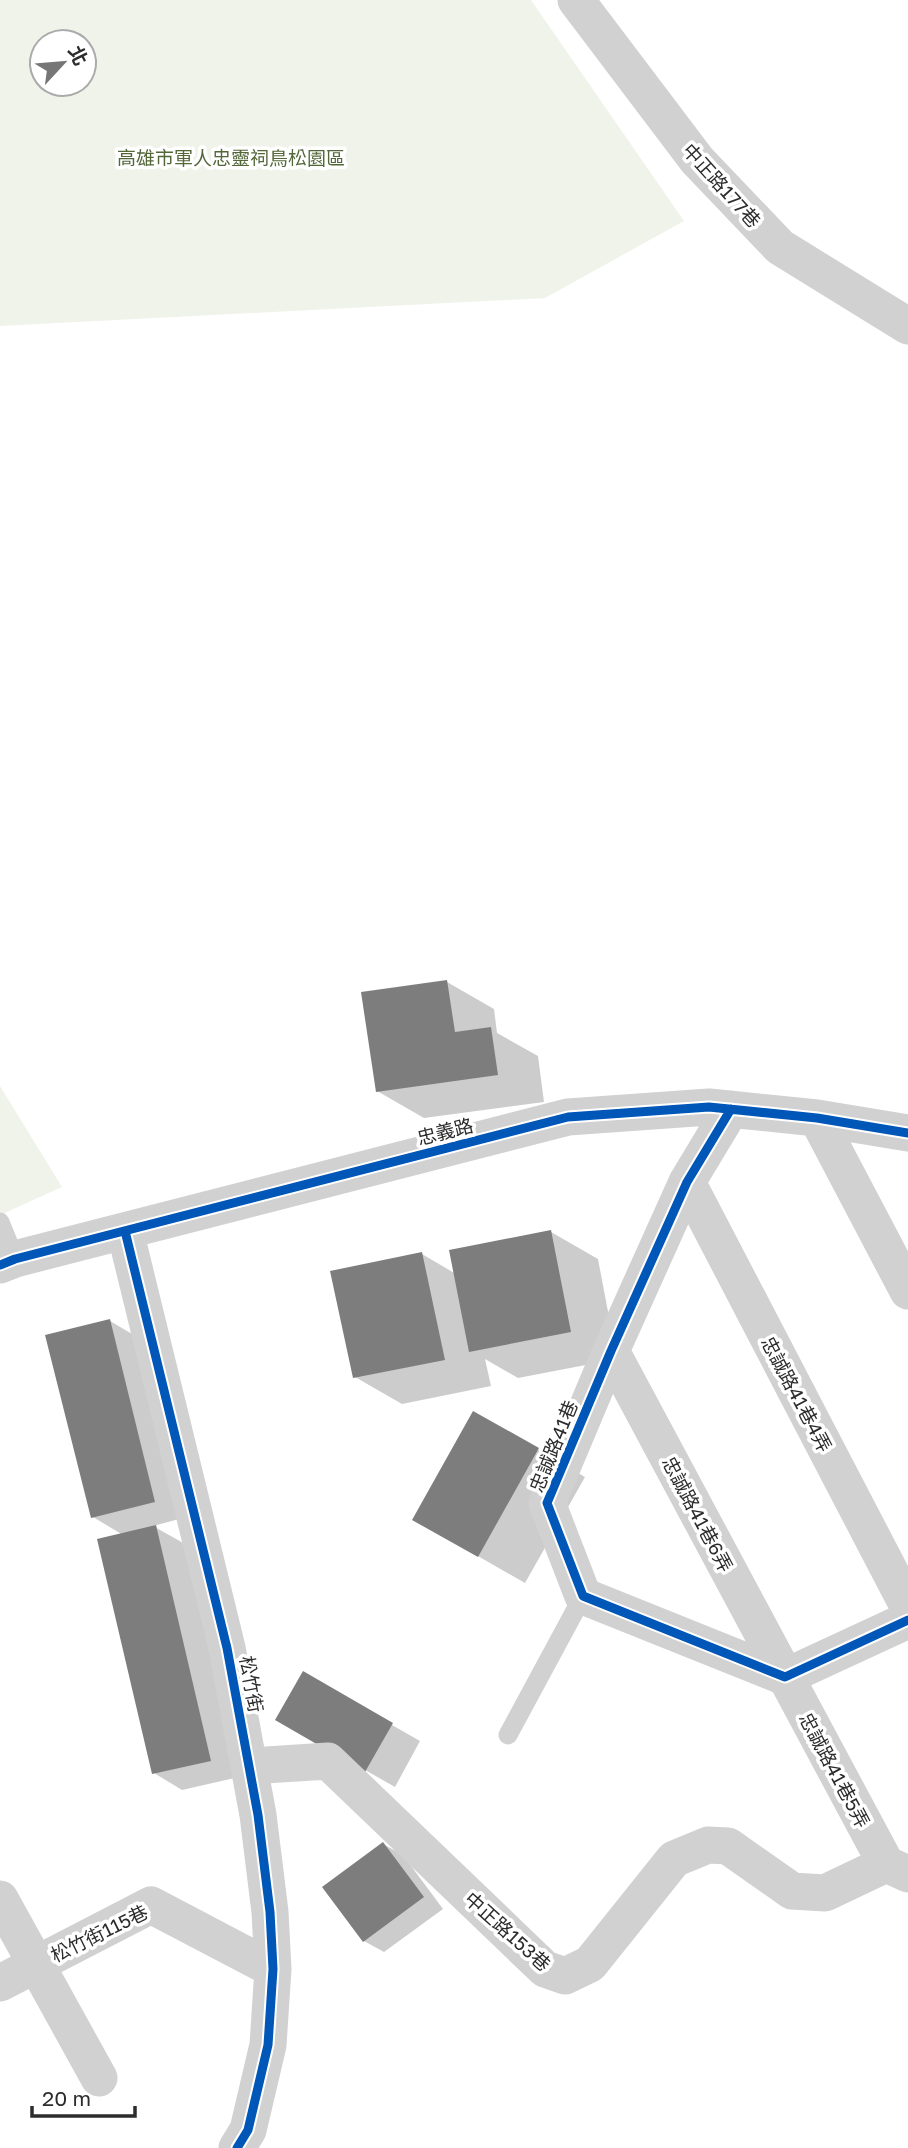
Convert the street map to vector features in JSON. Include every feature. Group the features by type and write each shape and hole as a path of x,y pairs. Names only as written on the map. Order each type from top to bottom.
{"street":[{"name":"中正路177巷","path":"576,0 697,160 779,247 908,326"},
{"name":"忠義路","path":"7,1262 569,1117 709,1107 731,1108 817,1118 908,1133"},
{"name":"忠誠路41巷","path":"583,1596 547,1503 611,1351 687,1182 731,1108"},
{"path":"817,1118 908,1291"},
{"name":"忠誠路41巷4弄","path":"687,1182 908,1606"},
{"name":"松竹街","path":"125,1231 227,1648 258,1815 270,1912 273,1969 268,2045 248,2130 237,2148"},
{"name":"忠誠路41巷6弄","path":"611,1351 785,1677"},
{"path":"583,1596 785,1677 908,1620"},
{"name":"忠誠路41巷5弄","path":"785,1677 897,1869"},
{"name":"中正路153巷","path":"249,1766 328,1761 545,1969 565,1976 590,1964 674,1859 709,1845 728,1846 792,1891 825,1893 897,1869"},
{"name":"松竹街115巷","path":"0,1899 99,2078"},
{"name":"松竹街115巷","path":"0,1983 151,1905 273,1969"}],"lane":[{"path":"0,1222 7,1262"},
{"path":"508,1735 583,1596"}],"green space":[{"name":"高雄市軍人忠靈祠鳥松園區","path":"0,0 531,0 684,221 545,298 0,326"},
{"path":"0,1086 62,1187 0,1215"}],"building":[{"path":"447,980 455,1032 491,1027 498,1075 376,1092 361,992"},
{"path":"551,1230 571,1332 469,1352 449,1250"},
{"path":"422,1252 445,1360 353,1378 330,1271"},
{"path":"110,1319 155,1502 91,1518 45,1335"},
{"path":"473,1411 539,1448 478,1557 412,1520"},
{"path":"156,1525 211,1761 152,1774 97,1539"},
{"path":"303,1671 393,1723 365,1772 275,1720"},
{"path":"383,1842 424,1897 363,1942 322,1887"}],"cycle path":[{"path":"0,1265 568,1117 709,1107 817,1118 908,1133"},
{"path":"731,1109 687,1182 611,1351 547,1503 583,1596 785,1677 908,1620"},
{"path":"125,1231 227,1648 258,1815 270,1912 273,1969 268,2045 248,2130 237,2148"}]}
